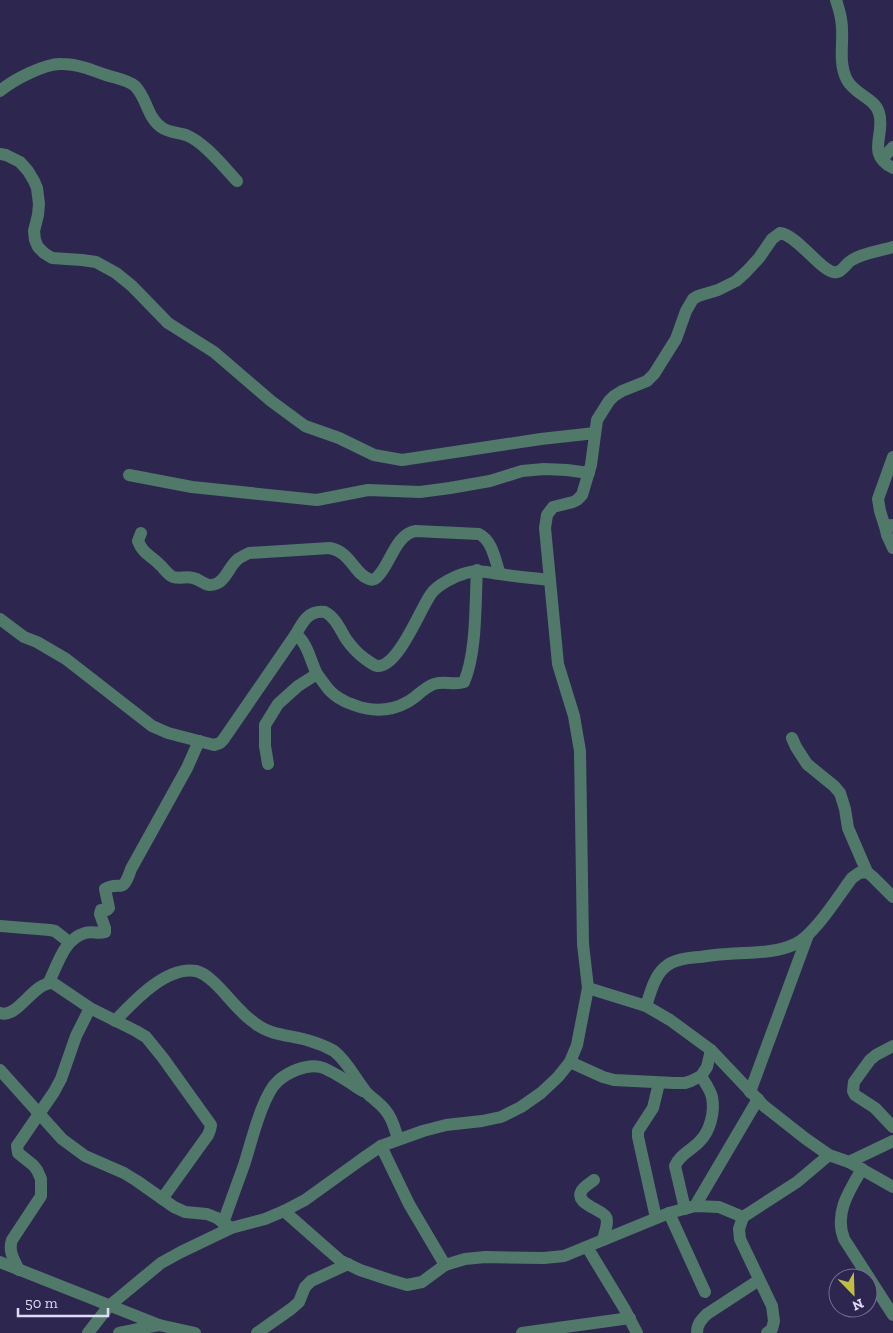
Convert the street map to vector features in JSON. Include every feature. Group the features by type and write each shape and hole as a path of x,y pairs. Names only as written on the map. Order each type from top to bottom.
{"street":[{"path":"836,0 841,19 844,74 854,89 877,107 881,121 878,153 888,166 893,168"},
{"path":"0,91 9,84 33,72 60,63 89,69 133,84 141,92 156,123 169,132 186,135 197,142 218,160 236,181"},
{"path":"882,159 893,147"},
{"path":"0,154 6,154 20,162 34,181 39,204 34,231 35,240 38,247 44,253 52,258 96,262 116,273 132,286 168,323 214,352 271,401 305,426 339,438 374,455 402,460 541,439 595,433"},
{"path":"88,1333 109,1306 161,1263 206,1239 227,1225 264,1219 284,1211 305,1200 381,1146 423,1131 501,1117 521,1107 541,1093 570,1062 577,1045 588,988 583,944 580,751 574,716 558,664 545,528 547,515 553,507 573,502 580,498 591,465 597,420 609,401 622,391 647,381 654,374 676,339 686,311 693,299 736,281 759,258 772,239 780,233 787,235 831,273 840,271 858,257 893,247"},
{"path":"893,457 878,500 880,511 890,527 887,535 893,548"},
{"path":"129,474 192,487 317,500 368,490 420,492 450,488 490,481 522,471 560,470 589,473"},
{"path":"141,533 138,541 140,547 147,555 158,562 167,573 181,578 194,578 206,585 217,584 237,559 248,553 330,548 341,553 362,574 373,580 380,574 398,544 407,534 416,531 479,534 489,543 500,574"},
{"path":"0,619 24,636 66,659 152,726 168,733 217,745 223,740 310,614 325,612 334,619 347,641 360,655 368,662 377,666 388,663 395,656 405,642 432,593 446,581 464,573 478,570 550,580"},
{"path":"296,634 302,640 317,674 328,690 345,702 365,710 389,710 413,698 432,685 441,682 457,684 464,682 474,635 478,570"},
{"path":"268,764 265,746 265,725 278,704 298,686 317,674"},
{"path":"792,738 807,764 834,786 840,794 848,828 867,872 893,897"},
{"path":"50,982 69,942 76,936 86,932 105,932 100,914 101,910 109,908 105,889 124,885 127,882 131,870 187,768 199,740"},
{"path":"646,1006 656,980 664,968 677,961 726,954 765,952 797,944 808,935 852,878 859,873 867,872"},
{"path":"0,926 55,931 69,942"},
{"path":"690,1207 754,1096 808,935"},
{"path":"115,1022 133,1002 157,982 185,971 197,971 207,976 258,1026 277,1034 310,1041 333,1051 368,1093 386,1111 391,1119 398,1140"},
{"path":"0,1013 12,1012 43,984 50,982 90,1008 146,1037 211,1125 208,1135 162,1199"},
{"path":"588,988 646,1006 687,1032 711,1050 754,1096 806,1140 829,1155 849,1162 893,1187"},
{"path":"19,1270 11,1250 12,1240 41,1196 41,1187 40,1175 33,1165 18,1153 17,1146 54,1092 76,1036 90,1008"},
{"path":"893,1046 870,1060 852,1087 855,1095 875,1108 893,1127"},
{"path":"570,1062 614,1080 686,1083 700,1076 707,1066 711,1050"},
{"path":"227,1225 260,1116 272,1088 278,1081 300,1069 313,1066 322,1067 368,1093"},
{"path":"0,1070 62,1139 85,1156 131,1177 174,1207 185,1212 207,1214 227,1225"},
{"path":"690,1207 675,1166 677,1160 700,1141 710,1125 713,1106 711,1096 700,1076"},
{"path":"656,1218 638,1131 653,1108 659,1083"},
{"path":"849,1162 893,1142"},
{"path":"381,1146 408,1204 445,1265"},
{"path":"767,1333 772,1329 774,1321 772,1306 740,1239 739,1229 743,1217 797,1182 829,1155"},
{"path":"862,1170 842,1207 841,1230 844,1238 893,1314"},
{"path":"594,1180 582,1190 581,1194 582,1200 606,1216 603,1240"},
{"path":"284,1211 341,1260 360,1270 407,1284 422,1282 445,1265 465,1259 564,1256 656,1218 690,1207 719,1207 743,1217"},
{"path":"669,1213 705,1292"},
{"path":"587,1247 637,1333"},
{"path":"0,1262 159,1325 195,1333"},
{"path":"257,1333 292,1309 298,1302 305,1287 311,1281 348,1264"},
{"path":"697,1333 700,1321 707,1314 759,1280"},
{"path":"522,1333 630,1318"},
{"path":"119,1333 159,1325"}]}
